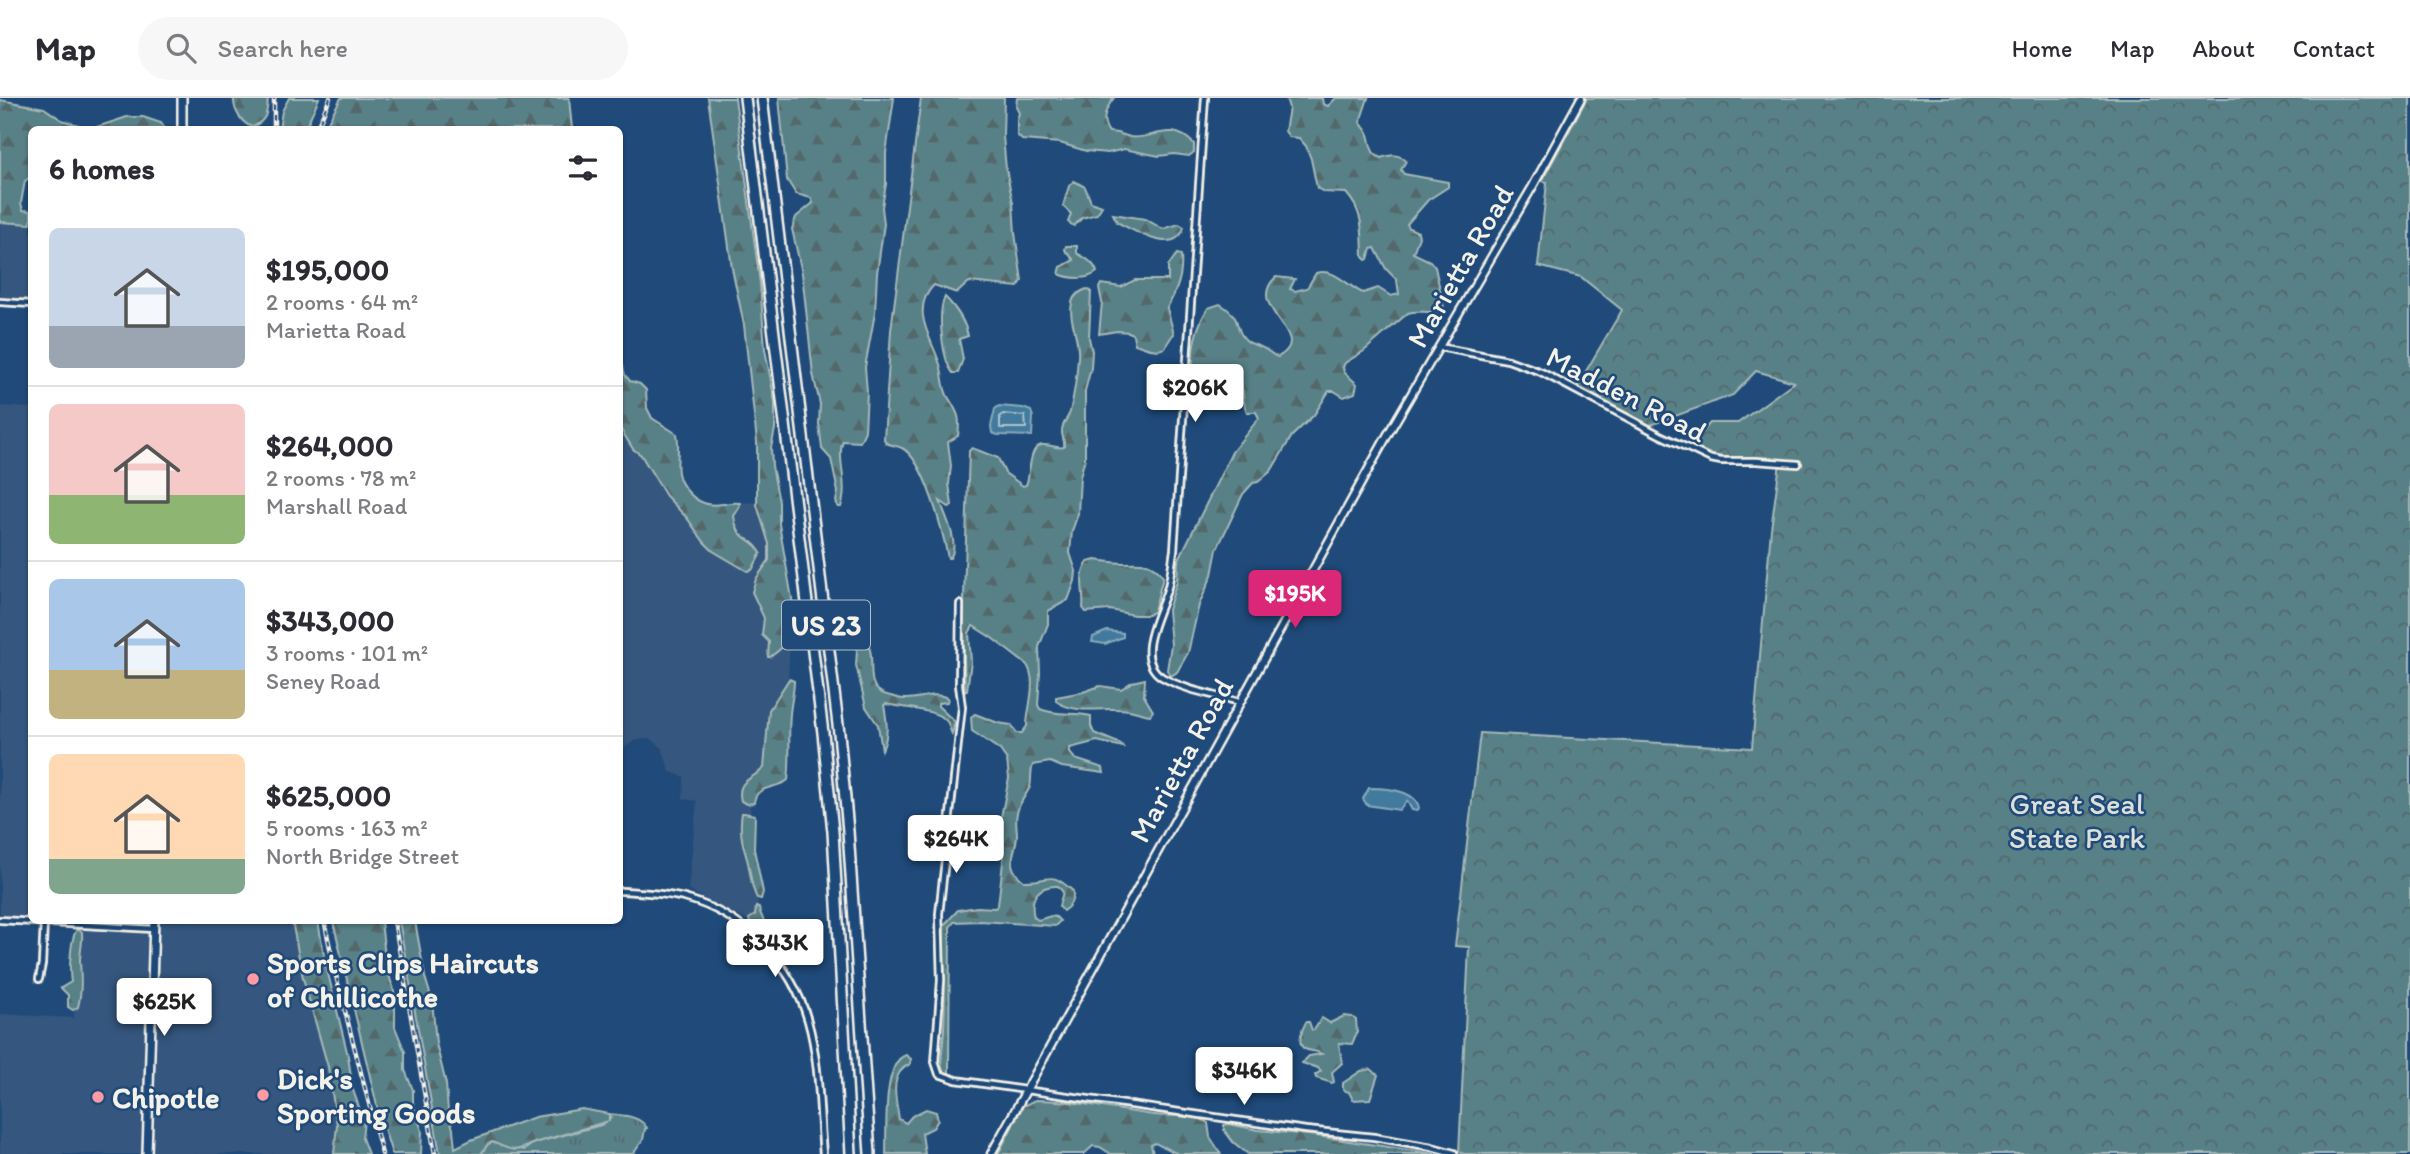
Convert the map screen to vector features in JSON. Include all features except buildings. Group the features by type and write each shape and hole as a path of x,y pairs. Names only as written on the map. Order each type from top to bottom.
{"highway":[{"name":"US 23","path":"745,98 833,832 851,1154"},
{"name":"US 23","path":"762,98 839,733 870,1154"}],"main road":[{"path":"181,126 183,98"},
{"path":"147,1154 154,925"}],"street":[{"path":"1205,98 1174,550 1168,587 1153,632 1149,657 1150,663 1160,676 1239,702"},
{"name":"Marietta Road","path":"991,1154 1239,702 1581,98"},
{"path":"0,302 28,304"},
{"name":"Madden Road","path":"1438,347 1508,360 1541,372 1660,435 1712,459 1798,464"},
{"path":"960,604 962,707 939,914 941,980 936,1067 939,1074 946,1078 1405,1142 1454,1153"},
{"path":"623,891 683,898 717,911 753,934 779,963 794,985 808,1022 814,1056 822,1154"},
{"path":"0,920 28,921"},
{"path":"39,979 44,924"},
{"path":"117,924 154,925"}],"shaded area":[{"path":"0,217 28,219 28,309 0,307"},
{"path":"623,396 688,504 767,502 791,615 784,777 748,782 760,927 688,890 697,801 683,799 684,777 670,772 662,748 650,738 634,741 623,749"},
{"path":"0,406 28,408 28,917 0,915"},
{"path":"76,924 313,924 354,1154 0,1154 0,1014 74,1018"}],"green space":[{"path":"234,98 268,98 263,119 254,126 244,122 235,107"},
{"path":"289,98 319,98 306,126 280,126 282,111"},
{"path":"341,98 569,98 572,126 326,126"},
{"path":"708,98 735,98 760,283 765,349 775,402 772,466 796,622 787,642 770,657 769,642 762,635 764,618 752,592 756,579 769,560 769,544 757,505 757,442 744,325 732,268"},
{"path":"779,98 894,98 886,153 886,184 882,207 884,224 875,313 865,367 865,431 860,442 843,441 841,447 844,489 841,507 838,507 836,501 838,492 831,459 822,449 820,404 813,374 802,273 792,229 796,217 813,203 811,198 796,194 787,180"},
{"path":"921,98 1004,98 1006,169 1013,203 1022,281 1018,287 969,282 957,293 934,285 923,305 925,326 959,423 958,436 948,442 952,505 949,507 940,501 953,538 950,558 932,498 918,467 902,448 886,443 884,439 891,330"},
{"path":"1017,98 1114,98 1105,115 1109,132 1130,137 1177,133 1194,144 1194,152 1189,156 1159,156 1124,149 1108,153 1086,151 1060,143 1022,140 1017,135"},
{"path":"1286,98 1322,98 1323,104 1328,106 1336,98 1368,98 1360,122 1367,132 1374,153 1381,158 1394,155 1403,158 1406,161 1401,170 1404,174 1448,182 1448,187 1428,200 1407,224 1418,232 1419,237 1413,253 1430,261 1435,267 1444,308 1435,312 1408,313 1364,351 1345,363 1344,372 1357,384 1355,393 1344,397 1329,391 1314,415 1292,436 1271,471 1253,483 1243,494 1217,549 1212,575 1199,605 1188,653 1177,672 1171,676 1167,670 1171,645 1168,610 1177,581 1178,561 1232,452 1259,418 1256,412 1247,412 1238,369 1231,371 1217,388 1194,375 1195,340 1208,308 1220,304 1228,309 1247,341 1278,357 1288,349 1290,340 1268,299 1268,288 1276,277 1295,279 1290,289 1295,291 1307,288 1316,273 1323,272 1341,279 1363,293 1378,288 1391,296 1399,294 1397,280 1386,269 1375,248 1371,249 1368,259 1363,257 1361,223 1352,200 1346,193 1324,192 1317,188 1306,146 1299,138 1289,137 1285,131 1289,108"},
{"name":"Great Seal State Park","path":"1587,98 2410,98 2410,1154 1459,1152 1469,947 1455,946 1480,733 1752,748 1771,529 1780,463 1711,458 1688,448 1710,423 1738,423 1794,382 1756,371 1733,395 1648,426 1576,388 1622,310 1581,277 1538,266 1547,182 1542,181"},
{"path":"0,100 44,108 62,120 81,126 28,126 28,179 25,181 21,203 23,210 28,211 28,224 0,222"},
{"path":"127,117 143,117 163,126 100,126"},
{"path":"1074,181 1085,187 1091,202 1102,206 1097,214 1082,218 1074,226 1068,222 1071,214 1063,206 1069,186"},
{"path":"1113,214 1145,219 1163,229 1179,224 1184,227 1180,236 1164,241 1117,222"},
{"path":"1066,246 1077,246 1077,253 1091,263 1097,272 1079,278 1059,274 1061,267 1074,260 1065,250"},
{"path":"1177,254 1181,255 1180,276 1167,308 1174,334 1165,347 1153,349 1135,344 1133,335 1129,332 1099,334 1101,284 1121,287 1135,280 1168,280 1168,266"},
{"path":"1087,289 1091,291 1089,338 1092,351 1085,391 1085,458 1070,553 1076,571 1075,581 1068,600 1048,611 1048,624 1039,647 1038,705 1040,709 1052,712 1091,716 1094,733 1123,747 1097,741 1070,748 1075,759 1103,768 1104,773 1062,767 1050,762 1033,765 1030,787 1016,816 1017,835 1012,865 1024,881 1050,878 1059,880 1073,891 1072,900 1063,911 1059,906 1063,892 1058,886 1045,888 1037,894 1033,904 1034,917 1038,920 1056,917 1060,921 1055,926 980,921 954,922 950,927 949,1075 945,1075 941,1059 945,1013 944,925 958,910 995,908 998,905 1003,862 1001,817 1009,778 1007,760 1000,750 972,731 971,717 975,714 1011,725 1017,733 1022,733 1027,726 1032,687 1027,665 973,626 969,633 971,662 965,691 963,626 969,451 972,448 998,458 1005,473 1023,486 1028,480 1032,456 1037,447 1064,447 1062,429 1070,412 1078,357 1072,303 1080,292"},
{"path":"945,297 960,315 968,336 959,339 963,359 958,373 953,373 949,367 944,347 941,313"},
{"path":"623,367 630,381 640,384 646,390 647,408 652,418 677,434 678,473 685,488 697,500 707,504 740,503 734,516 738,531 761,553 752,570 747,571 713,551 704,542 687,518 666,496 641,455 633,449 623,433"},
{"path":"1095,560 1141,563 1155,568 1163,577 1154,611 1148,615 1110,610 1086,612 1083,608 1083,574 1088,562"},
{"path":"866,642 871,655 872,677 876,689 886,695 904,699 936,695 948,698 947,702 938,703 938,706 955,722 952,734 944,718 920,710 886,704 887,722 882,750 878,725 866,707 856,665 857,650"},
{"path":"789,679 794,681 789,722 788,780 762,790 754,803 747,804 741,801 741,789 746,781 764,768 769,710"},
{"path":"1145,679 1144,696 1153,711 1150,715 1131,710 1073,708 1056,701 1056,697 1100,686 1121,689 1132,682"},
{"path":"742,813 755,815 754,849 763,892 761,899 757,898 753,889 742,841"},
{"path":"756,907 759,908 771,935 775,945 773,946 750,924 749,919 755,915"},
{"path":"293,924 319,924 353,1090 364,1121 362,1138 368,1154 334,1154 337,1125 328,1067 303,978"},
{"path":"334,924 381,924 386,965 395,995 395,1027 405,1052 405,1070 413,1090 413,1103 422,1131 421,1154 392,1154 377,1106"},
{"path":"400,924 416,924 432,1000 436,1043 446,1084 455,1148 535,1117 582,1109 609,1114 609,1121 521,1149 508,1149 492,1142 481,1154 440,1154"},
{"path":"77,929 82,932 81,990 78,1007 73,1010 68,1007 68,995 61,988 71,982 71,947"},
{"path":"1344,1016 1356,1020 1357,1032 1352,1044 1339,1043 1342,1063 1332,1072 1332,1083 1316,1078 1315,1075 1321,1071 1318,1068 1302,1063 1309,1056 1322,1054 1302,1047 1301,1037 1306,1022 1309,1022 1314,1030 1322,1018 1330,1023"},
{"path":"906,1055 911,1059 910,1064 899,1074 895,1088 899,1119 906,1123 912,1116 926,1109 936,1112 938,1120 933,1128 922,1133 925,1154 886,1154 889,1084 898,1060"},
{"path":"1371,1069 1378,1075 1370,1099 1353,1100 1349,1092 1343,1090 1343,1083 1361,1071"},
{"path":"1035,1100 1196,1118 1208,1123 1210,1137 1221,1154 1178,1154 1155,1143 1151,1145 1153,1154 1111,1154 1093,1146 1084,1154 998,1154 1023,1106"},
{"path":"609,1114 635,1118 647,1128 643,1140 633,1154 481,1154 492,1142 524,1150 534,1143 601,1125 611,1118"},
{"path":"1224,1125 1435,1154 1248,1154 1233,1142 1224,1130"}],"water":[{"path":"999,406 1031,411 1032,436 992,433 995,409"},
{"path":"1107,631 1123,633 1123,637 1105,644 1092,642 1093,637"},
{"path":"1369,788 1406,794 1417,802 1419,808 1417,811 1412,810 1407,801 1399,810 1367,805 1363,799"}],"railway":[{"path":"274,98 274,126"},
{"path":"318,126 330,98"},
{"path":"325,924 382,1154"},
{"path":"395,924 435,1154"}],"place":[{"name":"Sports Clips Haircuts of Chillicothe","path":"253,979"},
{"name":"Dick's Sporting Goods","path":"263,1095"},
{"name":"Chipotle","path":"98,1097"}]}
